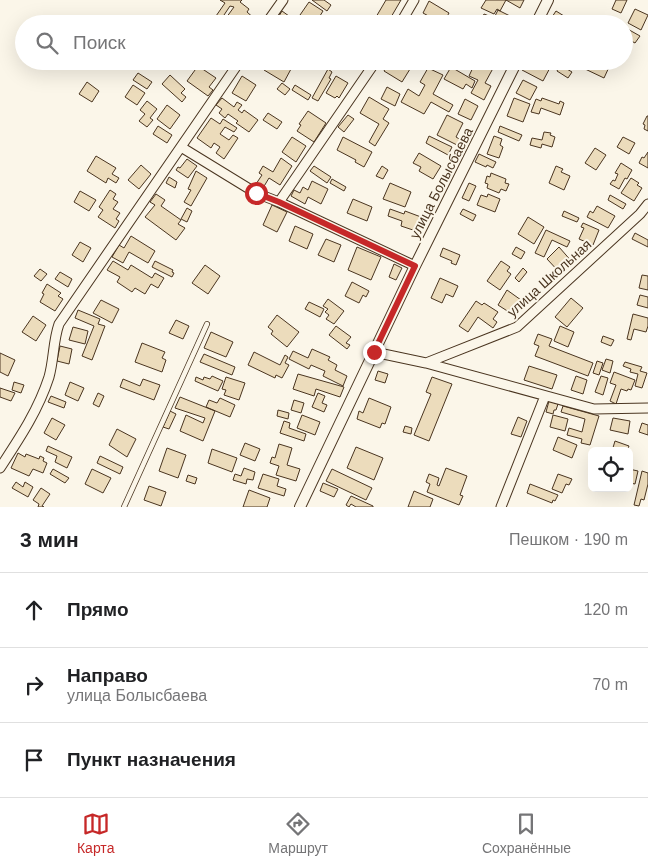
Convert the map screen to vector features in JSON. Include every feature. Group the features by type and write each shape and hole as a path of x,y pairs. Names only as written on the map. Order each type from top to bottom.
{"street":[{"path":"272,15 283,0"},
{"path":"405,15 414,0"},
{"path":"540,15 548,0"},
{"path":"0,468 40,402 50,375 56,332 59,324 234,70"},
{"path":"279,202 370,70"},
{"name":"улица Болысбаева","path":"300,507 415,266 513,70"},
{"path":"181,147 256,193 415,266"},
{"name":"улица Школьная","path":"426,363 517,327 640,214 648,204"},
{"path":"374,352 426,363 594,409 648,408"},
{"path":"501,507 545,396"}],"lane":[{"path":"124,507 207,324"}],"building":[{"path":"220,0 242,0 240,2 249,9 247,12 250,15 228,15 234,7 230,6 224,15 217,15 225,3"},
{"path":"312,0 324,0 331,5 327,11"},
{"path":"386,0 401,0 392,15 377,15"},
{"path":"486,0 506,0 500,11 497,9 494,14 481,8"},
{"path":"506,0 524,0 520,8"},
{"path":"616,0 627,0 621,13 612,9"},
{"path":"429,1 449,13 448,15 427,15 423,13"},
{"path":"309,2 323,11 321,15 300,15"},
{"path":"635,9 648,15 641,30 633,26 632,15"},
{"path":"498,10 508,15 496,15"},
{"path":"282,11 288,15 280,15"},
{"path":"556,11 562,15 553,15"},
{"path":"633,32 640,36 635,43 633,42"},
{"path":"195,70 204,70 216,78 209,87 213,90 208,96 187,81"},
{"path":"264,70 290,70 284,82"},
{"path":"327,70 329,70 332,72 329,78 331,79 318,101 312,98"},
{"path":"385,70 409,70 402,82"},
{"path":"427,70 432,70 443,75 433,94 453,105 449,112 431,102 424,114 401,102 408,89 419,96 425,85 420,82"},
{"path":"449,70 456,70 475,81 472,88 466,84 463,89 444,79"},
{"path":"472,70 492,70 485,83 491,86 484,100 471,93 478,80 469,76"},
{"path":"522,70 549,70 543,81"},
{"path":"569,70 572,72 568,78 557,71"},
{"path":"587,70 608,70 604,78"},
{"path":"138,73 152,82 147,89 133,80"},
{"path":"170,75 185,89 181,93 186,97 182,102 162,84"},
{"path":"242,76 256,85 246,101 232,93"},
{"path":"336,76 348,83 339,98 326,93"},
{"path":"523,80 537,87 530,100 516,93"},
{"path":"87,82 99,91 92,102 79,94"},
{"path":"282,83 290,89 285,95 277,89"},
{"path":"133,85 145,93 137,105 125,97"},
{"path":"295,85 311,95 308,100 292,90"},
{"path":"387,87 400,94 395,106 381,99"},
{"path":"369,97 389,109 383,119 389,123 375,146 369,142 379,124 360,113"},
{"path":"222,98 234,107 237,102 242,105 238,110 242,113 244,110 258,120 249,132 236,123 238,121 228,114 225,118 219,113 222,109 216,105"},
{"path":"514,98 530,104 523,122 507,116"},
{"path":"542,98 559,104 560,101 564,103 560,115 541,108 539,114 531,112 536,99 541,101"},
{"path":"465,99 478,106 471,120 458,114"},
{"path":"147,101 157,109 150,118 153,120 147,127 139,121 145,114 140,110"},
{"path":"167,105 180,115 170,129 157,119"},
{"path":"308,111 326,123 314,142 297,131 301,125 299,124"},
{"path":"268,113 282,122 277,129 263,120"},
{"path":"348,115 354,119 344,132 338,127"},
{"path":"447,115 463,123 456,137 461,140 459,146 437,135"},
{"path":"647,116 648,131 644,129 645,125 643,124"},
{"path":"211,118 220,124 223,119 237,128 234,132 225,127 220,134 229,140 233,135 238,138 224,159 216,153 220,147 214,143 211,148 197,138"},
{"path":"158,126 172,135 167,143 153,134"},
{"path":"500,126 522,135 519,141 498,132"},
{"path":"544,132 551,133 550,135 555,137 552,147 542,144 541,148 530,145 532,138 542,140"},
{"path":"429,136 452,147 448,155 426,143"},
{"path":"494,136 502,139 500,145 503,147 499,158 487,154"},
{"path":"292,137 306,146 296,162 282,152"},
{"path":"343,137 372,152 364,167 355,162 356,160 337,150"},
{"path":"623,137 635,143 629,154 617,147"},
{"path":"595,148 606,155 596,170 585,163"},
{"path":"648,152 648,168 639,163"},
{"path":"419,153 441,166 433,179 419,171 421,167 413,163"},
{"path":"479,154 496,162 493,168 475,162"},
{"path":"96,156 116,168 112,174 119,178 116,183 108,178 106,183 87,171"},
{"path":"281,158 292,166 280,185 269,178 263,188 256,184 262,175 259,173 263,166 273,172"},
{"path":"187,159 197,166 188,178 176,170"},
{"path":"621,163 632,170 619,189 610,184 613,180 615,181 618,174 615,173"},
{"path":"141,165 151,174 139,189 128,180"},
{"path":"314,166 331,177 327,183 310,171"},
{"path":"382,166 388,170 383,179 376,176"},
{"path":"556,166 563,169 561,172 570,176 564,190 549,183"},
{"path":"196,171 207,178 191,206 184,202 191,190 188,189"},
{"path":"491,173 506,179 505,183 509,184 506,191 501,189 499,193 487,188 488,184 485,183 487,176 490,177"},
{"path":"169,177 177,182 175,188 166,183"},
{"path":"631,178 639,183 637,185 642,188 634,201 621,193"},
{"path":"332,179 346,187 344,191 330,183"},
{"path":"312,181 328,189 321,204 308,197 305,204 291,196 294,190 300,193 303,187 308,190"},
{"path":"390,183 411,192 405,207 383,199"},
{"path":"469,183 476,186 469,201 462,198"},
{"path":"110,190 116,194 113,199 118,202 113,209 120,213 116,219 119,221 115,228 98,217 103,210 99,207"},
{"path":"80,191 96,200 89,211 74,202"},
{"path":"156,194 165,200 161,206 181,220 178,224 185,228 176,240 145,217 155,205 150,202"},
{"path":"488,194 500,199 495,212 477,205 481,195 487,197"},
{"path":"610,195 626,204 623,209 608,200"},
{"path":"353,199 372,207 367,221 347,213"},
{"path":"272,205 287,212 277,232 263,225"},
{"path":"597,206 615,216 608,228 587,217 590,211 593,213"},
{"path":"187,208 192,211 187,222 181,219"},
{"path":"390,209 404,214 405,211 421,217 416,231 401,226 402,221 388,216"},
{"path":"463,209 476,215 473,221 460,214"},
{"path":"564,211 579,218 577,222 562,216"},
{"path":"528,217 544,227 534,244 518,234"},
{"path":"583,223 599,230 593,245 579,239 584,228 581,227"},
{"path":"295,226 313,234 307,249 289,241"},
{"path":"546,230 570,241 567,247 552,240 544,257 535,253"},
{"path":"635,233 648,240 648,247 632,239"},
{"path":"131,236 155,251 148,263 129,252 123,263 112,257 119,245 124,248"},
{"path":"326,239 341,245 334,262 318,255"},
{"path":"80,242 91,248 83,262 72,255"},
{"path":"357,247 381,257 371,280 348,270"},
{"path":"516,247 525,252 521,259 512,254"},
{"path":"559,247 573,263 561,274 547,259"},
{"path":"443,248 460,255 456,265 451,263 452,261 440,256"},
{"path":"113,261 128,270 131,265 152,278 155,273 164,278 158,288 151,284 145,294 135,288 132,292 117,282 120,277 107,270"},
{"path":"155,261 173,270 172,277 152,267"},
{"path":"501,261 510,267 507,271 511,274 500,290 487,281"},
{"path":"394,264 402,268 396,280 389,277"},
{"path":"205,265 220,276 208,294 192,283"},
{"path":"523,268 527,272 519,282 515,278"},
{"path":"40,269 47,274 41,281 34,276"},
{"path":"60,272 72,279 68,287 55,279"},
{"path":"642,275 648,276 648,290 639,288"},
{"path":"440,278 458,286 453,297 446,294 442,303 431,298"},
{"path":"352,282 369,291 366,297 363,295 359,303 345,296"},
{"path":"47,284 61,293 58,296 63,299 55,311 40,302"},
{"path":"507,290 521,300 512,314 498,305"},
{"path":"640,295 648,297 648,308 637,305"},
{"path":"571,298 583,308 567,327 555,317"},
{"path":"328,299 344,311 334,324 326,319 329,315 325,312 328,309 323,306"},
{"path":"101,300 119,309 112,323 93,313"},
{"path":"476,301 482,305 484,303 498,312 493,319 497,322 493,328 478,317 468,332 459,326"},
{"path":"309,302 324,309 320,317 305,309"},
{"path":"78,310 100,319 98,324 105,326 92,360 82,356 94,326 75,318"},
{"path":"633,314 648,318 648,326 646,332 634,329 631,340 627,339"},
{"path":"277,315 299,332 287,347 271,334 273,331 268,327"},
{"path":"33,316 46,325 36,341 22,332"},
{"path":"176,320 189,326 183,339 169,333"},
{"path":"336,326 351,337 346,343 350,345 347,349 329,335"},
{"path":"560,326 574,332 568,347 554,341"},
{"path":"73,327 88,331 85,344 69,340"},
{"path":"211,332 233,342 226,357 204,348"},
{"path":"538,334 552,339 549,346 593,363 588,376 535,356 539,346 534,344"},
{"path":"603,336 614,340 611,346 601,342"},
{"path":"142,343 165,352 162,358 166,360 162,372 135,362"},
{"path":"60,346 72,349 69,364 57,361"},
{"path":"312,349 330,357 328,360 337,365 335,370 347,376 343,386 323,376 325,371 311,365 309,369 289,359 293,351 308,358"},
{"path":"254,352 280,365 285,355 288,357 285,363 289,365 282,378 276,375 275,378 248,365"},
{"path":"0,353 15,360 8,376 0,372"},
{"path":"204,354 235,367 232,375 200,362"},
{"path":"606,359 613,361 610,373 602,370"},
{"path":"597,361 603,363 599,375 593,373"},
{"path":"625,362 642,367 640,371 647,373 642,388 635,386 638,374 630,372 631,369 623,366"},
{"path":"529,366 557,375 552,389 524,380"},
{"path":"378,371 388,374 385,383 375,380"},
{"path":"614,372 635,380 631,390 621,389 616,404 610,401 616,385 610,383"},
{"path":"298,374 344,387 340,397 316,389 314,396 293,389"},
{"path":"212,376 223,381 218,391 195,381 196,377 203,380 204,377 210,379"},
{"path":"576,376 587,380 583,394 571,390"},
{"path":"601,376 608,378 603,395 595,392"},
{"path":"226,377 245,383 239,400 224,395 226,390 222,389"},
{"path":"432,377 452,384 429,441 414,435 431,394 426,392"},
{"path":"123,379 140,386 143,379 160,385 154,400 120,387"},
{"path":"14,382 24,385 21,393 12,390"},
{"path":"70,382 84,388 78,401 65,395"},
{"path":"0,388 15,393 11,401 0,397"},
{"path":"98,393 104,396 99,407 93,404"},
{"path":"318,393 325,396 322,403 327,405 324,412 312,407"},
{"path":"51,396 66,402 64,408 48,402"},
{"path":"180,397 215,411 203,441 180,431 186,415 203,423 205,418 175,408"},
{"path":"220,398 235,405 230,417 206,407 209,400 217,403"},
{"path":"369,398 391,407 385,424 382,423 380,428 357,419 359,411 363,413"},
{"path":"294,400 304,403 301,413 291,410"},
{"path":"549,401 558,404 553,414 546,412"},
{"path":"563,406 599,416 590,445 581,443 582,439 567,435 569,428 582,432 585,419 561,412"},
{"path":"278,410 289,413 288,419 277,416"},
{"path":"170,411 176,414 169,429 163,427"},
{"path":"302,415 320,422 315,435 297,428"},
{"path":"553,415 568,419 565,431 550,427"},
{"path":"518,417 527,421 521,437 511,434"},
{"path":"52,418 65,425 56,440 44,433"},
{"path":"613,418 630,421 628,434 610,430"},
{"path":"284,421 290,423 289,428 306,434 304,441 280,433"},
{"path":"642,423 648,425 648,435 639,432"},
{"path":"405,426 412,428 411,434 403,432"},
{"path":"117,429 136,439 127,457 109,445"},
{"path":"558,437 577,445 572,458 553,450"},
{"path":"615,441 629,446 629,447 613,447"},
{"path":"245,443 260,449 255,461 240,455"},
{"path":"279,444 292,448 287,465 300,469 296,481 276,475 279,466 270,463 272,457 275,458"},
{"path":"48,446 72,457 67,468 55,462 57,456 46,451"},
{"path":"356,447 383,458 374,480 347,468"},
{"path":"167,448 186,455 178,478 159,471"},
{"path":"212,449 237,458 232,472 208,463"},
{"path":"18,453 25,457 26,454 39,459 40,456 44,458 43,461 47,463 43,473 33,469 29,476 11,468"},
{"path":"100,456 123,467 120,474 97,463"},
{"path":"244,468 255,472 253,480 247,479 246,484 233,480 235,474 241,476"},
{"path":"446,468 467,476 460,495 463,496 459,505 427,492 430,484 426,482 429,474 439,478 437,485 439,486"},
{"path":"53,469 69,478 65,483 50,474"},
{"path":"92,469 111,478 103,493 85,484"},
{"path":"332,469 372,488 366,500 326,481"},
{"path":"633,470 638,471 635,484 633,484"},
{"path":"642,471 648,473 648,484 644,500 641,499 639,506 634,505"},
{"path":"263,474 279,479 277,486 286,489 284,496 258,488"},
{"path":"558,474 572,479 569,485 566,484 562,493 552,489"},
{"path":"188,475 197,478 195,484 186,481"},
{"path":"16,482 23,487 25,482 33,487 28,497 12,488"},
{"path":"323,483 338,489 334,497 320,491"},
{"path":"530,484 558,495 555,501 553,500 552,503 527,493"},
{"path":"149,486 166,492 161,506 144,500"},
{"path":"41,488 50,494 42,506 44,507 38,507 39,504 33,500"},
{"path":"249,490 270,498 267,507 243,507"},
{"path":"414,491 433,499 430,507 408,507"},
{"path":"351,496 373,507 356,507 351,504 349,507 346,505"}],"route":[{"path":"256,193 415,266 374,352"}]}
